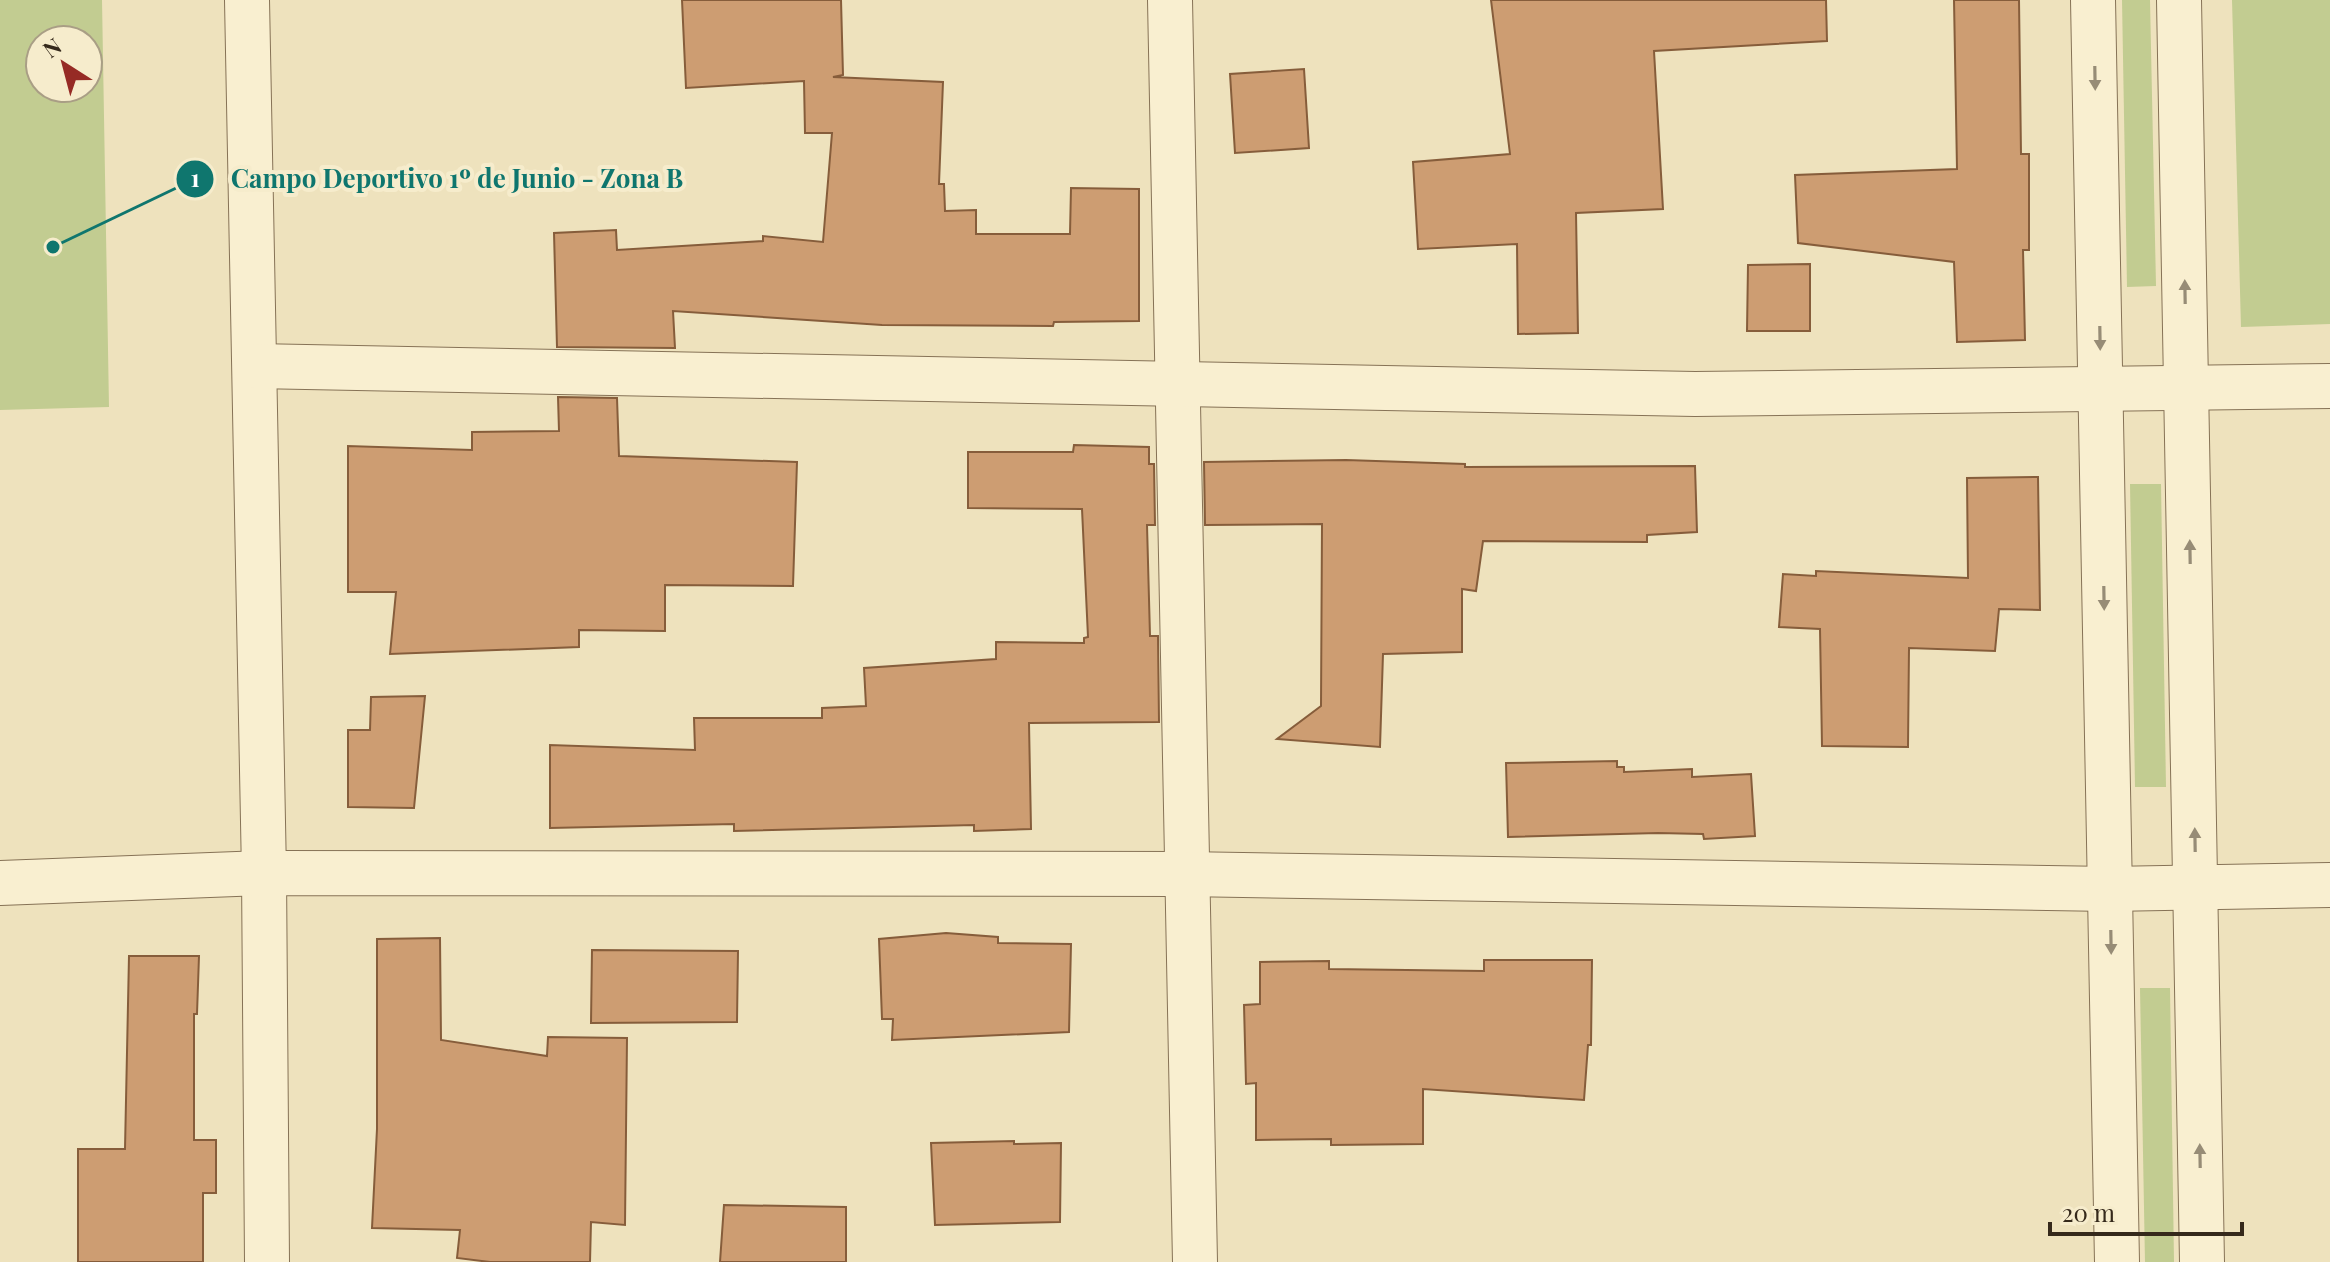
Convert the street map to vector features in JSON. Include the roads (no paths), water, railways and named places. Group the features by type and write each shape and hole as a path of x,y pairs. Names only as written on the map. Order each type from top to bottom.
{"street":[{"path":"247,0 264,873 267,1262"},
{"path":"1170,0 1184,874 1195,1262"},
{"path":"2093,0 2117,1262"},
{"path":"2179,0 2202,1262"},
{"path":"255,366 1175,381 1695,394 2330,386"},
{"path":"0,883 264,873 1184,874 2109,889 2330,885"}],"place":[{"name":"Campo Deportivo 1º de Junio - Zona B","path":"53,247"}]}
